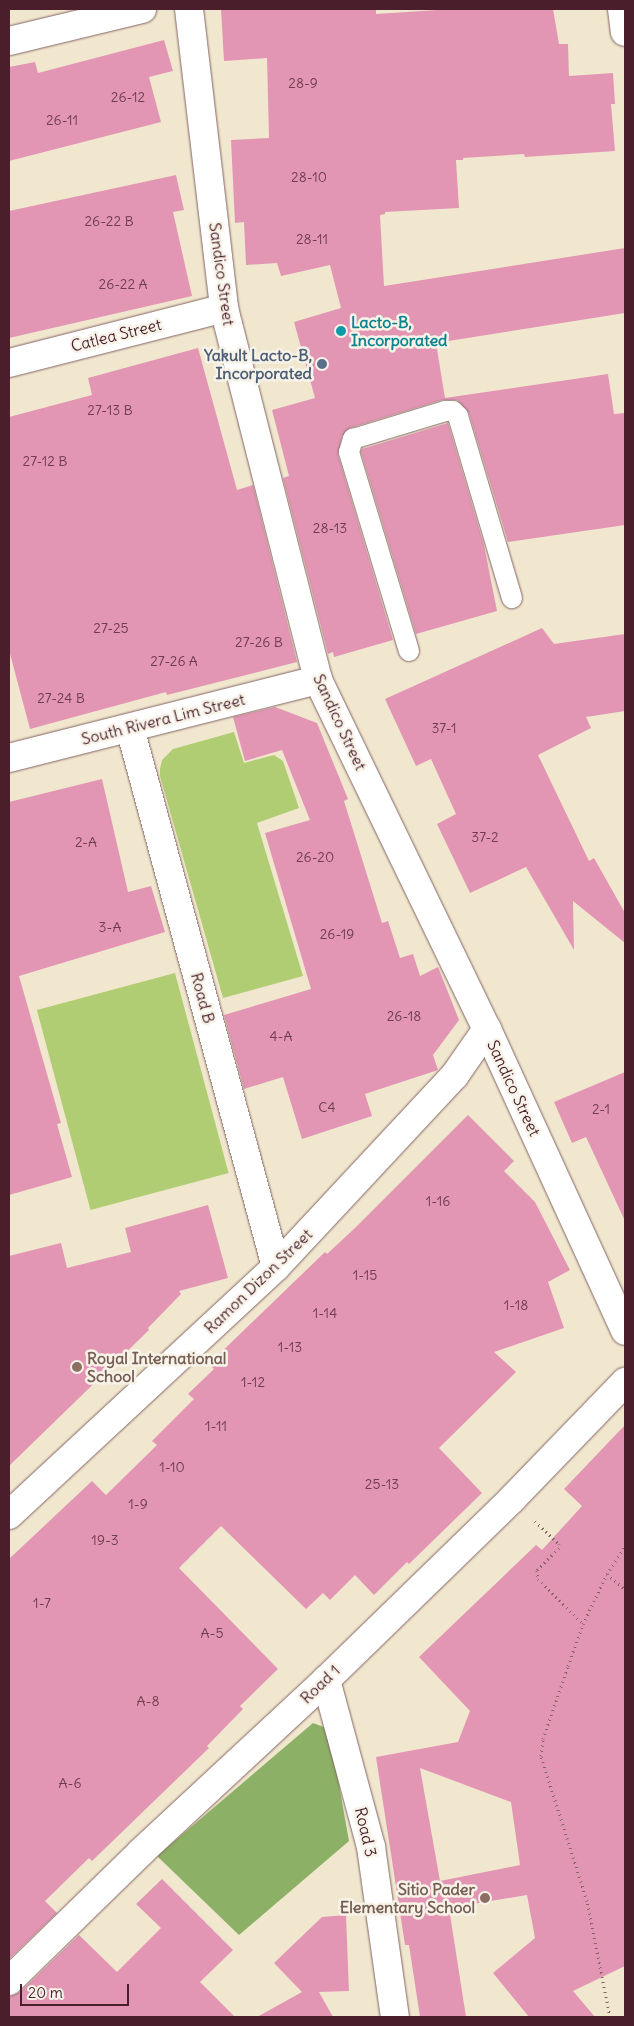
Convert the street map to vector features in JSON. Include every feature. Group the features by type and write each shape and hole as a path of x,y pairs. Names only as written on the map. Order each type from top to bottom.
{"street":[{"path":"9,41 142,9"},
{"name":"Sandico Street","path":"189,9 224,308 318,680 487,1029 625,1331"},
{"path":"622,9 625,32"},
{"name":"Catlea Street","path":"9,363 224,308"},
{"name":"South Rivera Lim Street","path":"9,758 318,680"},
{"name":"Road B","path":"130,728 276,1267"},
{"name":"Ramon Dizon Street","path":"9,1515 276,1267 455,1074 487,1029"},
{"name":"Road 1","path":"9,1981 140,1852 326,1680 512,1499 625,1382"},
{"name":"Road 3","path":"326,1680 371,1847 395,2017"}],"lane":[{"path":"409,651 349,452 354,439 445,411 453,411 458,416 512,598"}],"path":[{"path":"512,1499 559,1544 558,1551 537,1570 536,1575 538,1580 583,1624"},
{"path":"610,2017 587,1901 541,1756 543,1739 583,1624 607,1574 625,1546"},
{"path":"607,1574 625,1589"}],"green space":[{"path":"234,732 244,763 274,755 283,761 299,808 257,823 303,976 223,998 160,776 160,769 162,760 173,749"},
{"path":"175,973 229,1173 90,1210 37,1010"},
{"path":"313,1723 329,1729 349,1841 239,1935 157,1856"}],"building":[{"path":"221,9 376,9 376,14 452,9 553,9 559,44 568,44 569,76 613,73 615,104 611,104 615,151 525,157 524,154 463,158 463,160 456,160 459,208 385,212 385,214 380,215 384,286 625,248 625,313 436,343 445,398 608,374 614,414 625,413 625,525 508,542 469,413 457,400 442,400 350,428 342,436 338,455 393,640 334,657 333,652 328,654 283,478 289,476 272,410 315,398 294,322 341,308 330,265 281,276 277,263 246,265 244,222 235,223 231,140 269,138 267,58 224,61"},
{"path":"164,40 173,71 149,77 161,122 9,161 9,67 35,62 38,73"},
{"path":"176,175 184,210 173,212 192,296 9,338 9,211"},
{"path":"198,348 237,490 253,485 297,662 167,695 166,692 30,729 9,650 9,417 92,395 88,378"},
{"path":"448,423 484,545 497,611 416,634 361,452 362,449"},
{"path":"542,628 554,644 625,634 625,711 586,717 591,728 538,755 589,861 594,858 625,913 625,943 573,901 574,950 526,867 470,893 437,824 456,814 431,759 416,766 385,699"},
{"path":"275,707 317,723 348,799 344,801 382,923 388,921 400,958 413,954 420,976 438,967 459,1020 433,1055 438,1070 365,1094 372,1116 302,1139 283,1077 244,1089 224,1015 311,989 265,833 310,820 282,750 245,761 233,717"},
{"path":"102,779 128,892 151,886 165,932 19,976 61,1123 57,1124 72,1177 9,1195 9,802"},
{"path":"625,1072 625,1221 586,1137 572,1143 554,1102"},
{"path":"468,1115 514,1161 504,1171 535,1202 570,1270 548,1282 564,1328 494,1352 516,1372 439,1448 482,1493 374,1595 355,1575 330,1600 323,1593 306,1609 221,1526 179,1568 278,1669 240,1706 243,1709 207,1746 209,1748 92,1861 89,1858 45,1901 57,1913 9,1959 9,1559 92,1481 106,1495 157,1445 152,1441 194,1399 188,1394 214,1369 209,1364 325,1252 327,1254 355,1228"},
{"name":"Royal International School","path":"208,1205 228,1278 179,1291 181,1294 148,1328 149,1330 9,1466 9,1256 61,1243 67,1268 131,1252 125,1228"},
{"name":"Sitio Pader Elementary School","path":"625,1425 625,1966 573,1991 595,2017 529,2017 493,1973 535,1938 527,1895 449,1908 466,2017 420,2017 409,1945 405,1945 376,1757 458,1742 470,1711 419,1657 536,1545 542,1550 582,1506 564,1489","holes":["420,1768 511,1802 520,1865 440,1881"]},
{"path":"162,1879 233,1950 200,1982 235,2017 9,2017 9,1996 20,1992 79,1935 117,1972 161,1928 136,1904"},
{"path":"346,1915 349,1991 319,1992 333,2017 257,2017 302,1992 274,1963 322,1917"}],"place":[{"name":"Lacto-B, Incorporated","path":"341,331"},
{"name":"Yakult Lacto-B, Incorporated","path":"322,364"},
{"name":"Royal International School","path":"77,1367"},
{"name":"Sitio Pader Elementary School","path":"485,1898"}]}
